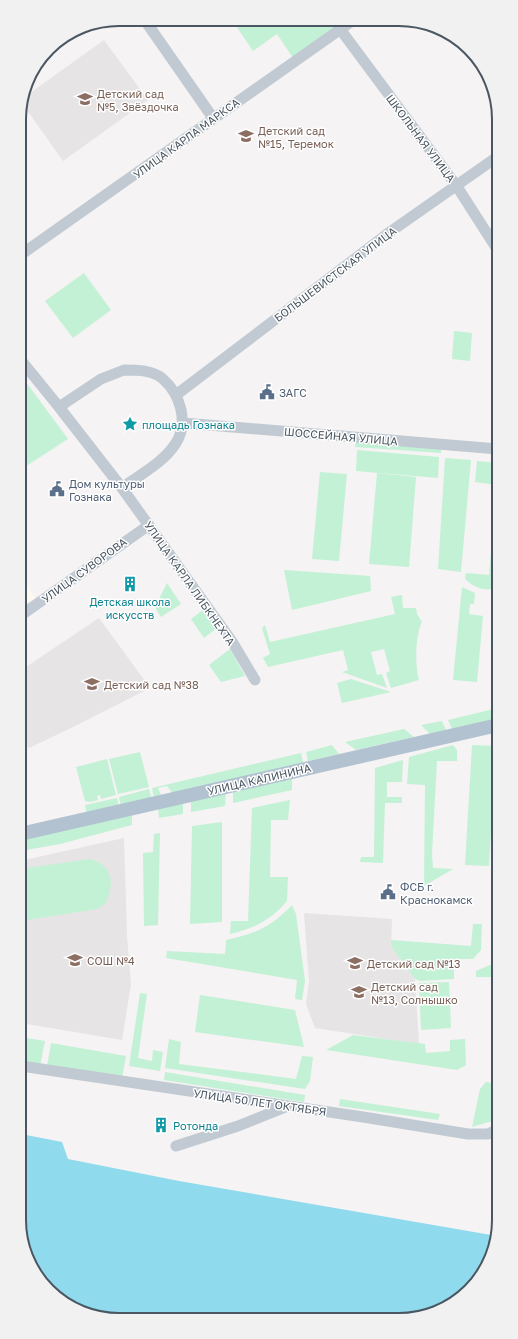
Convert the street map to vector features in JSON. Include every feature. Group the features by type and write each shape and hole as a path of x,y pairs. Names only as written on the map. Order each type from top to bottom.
{"main road":[{"name":"УЛИЦА КАЛИНИНА","path":"26,833 492,726"}],"street":[{"path":"149,26 213,118"},
{"name":"УЛИЦА КАРЛА МАРКСА","path":"26,252 344,26"},
{"name":"ШКОЛЬНАЯ УЛИЦА","path":"340,29 456,185 492,241"},
{"name":"БОЛЬШЕВИСТСКАЯ УЛИЦА","path":"176,396 390,232 492,160"},
{"path":"26,367 122,488 163,460 177,442 184,423 176,396 162,378 149,372 124,370 101,379 59,407"},
{"name":"ШОССЕЙНАЯ УЛИЦА","path":"184,423 492,449"},
{"name":"УЛИЦА КАРЛА ЛИБКНЕХТА","path":"122,488 232,643 255,680"},
{"name":"УЛИЦА СУВОРОВА","path":"26,612 149,525"},
{"name":"УЛИЦА 50 ЛЕТ ОКТЯБРЯ","path":"26,1067 468,1134 488,1134 492,1132"},
{"path":"176,1146 238,1126 289,1106"}],"shaded area":[{"name":"Детский сад №5, Звёздочка","path":"104,40 148,100 63,161 27,109 30,93"},
{"path":"26,584 35,598 26,604"},
{"path":"99,618 150,688 29,748 26,745 26,667"},
{"name":"СОШ №4","path":"124,838 127,936 131,984 122,1040 26,1024 26,860"},
{"name":"Детский сад №13","path":"304,913 392,919 391,946 415,979 419,1044 315,1028 306,1004 309,981"}],"green space":[{"path":"236,26 336,26 293,58 277,34 253,51"},
{"path":"84,273 111,310 73,338 45,301"},
{"path":"454,331 472,333 470,361 452,359"},
{"path":"26,382 68,439 26,466"},
{"path":"356,441 441,447 441,453 355,447"},
{"path":"357,450 439,457 438,478 356,471"},
{"path":"445,458 471,460 461,572 438,569"},
{"path":"477,461 492,462 492,484 475,482"},
{"path":"320,472 347,474 339,561 312,559"},
{"path":"377,473 416,477 409,567 369,564"},
{"path":"492,541 492,589 478,587 465,579 466,573 489,575"},
{"path":"284,570 370,576 371,591 292,610"},
{"path":"167,583 181,604 161,617 156,609"},
{"path":"462,587 475,593 474,604 470,604 469,614 483,616 477,682 453,680"},
{"path":"402,595 403,608 416,608 417,614 422,622 418,634 416,651 419,680 391,688 386,673 390,671 384,649 371,652 377,675 382,674 387,688 342,672 348,670 343,650 268,667 263,658 270,654 262,628 265,625 270,642 395,614 391,597"},
{"path":"204,609 217,628 204,638 191,619"},
{"path":"230,649 245,676 221,682 209,665"},
{"path":"351,679 391,692 342,703 337,683"},
{"path":"492,709 492,721 452,729 448,720"},
{"path":"442,721 446,730 430,734 421,725"},
{"path":"404,729 414,737 356,750 345,742"},
{"path":"332,745 339,754 308,761 306,752"},
{"path":"453,745 457,750 457,761 437,761 432,854 433,868 453,869 424,886 425,785 407,784 409,757"},
{"path":"472,745 492,746 492,815 489,866 465,865"},
{"path":"140,752 149,787 118,794 109,759"},
{"path":"301,753 303,763 173,794 167,786 158,788 162,797 154,799 152,788"},
{"path":"107,759 116,795 101,799 100,795 97,796 98,800 90,802 85,801 76,767"},
{"path":"403,760 402,782 387,782 387,797 402,797 402,803 385,803 383,863 360,862 361,857 374,857 375,768"},
{"path":"292,776 292,790 233,803 233,790"},
{"path":"149,789 152,800 121,807 119,797"},
{"path":"226,791 225,806 191,812 191,800"},
{"path":"117,798 119,808 87,816 85,805"},
{"path":"290,800 288,820 271,820 270,877 288,877 287,901 275,913 262,922 230,934 231,921 248,921 252,808"},
{"path":"183,802 183,814 159,818 158,808"},
{"path":"132,813 132,825 60,844 26,850 26,837"},
{"path":"222,822 222,922 190,924 192,826"},
{"path":"160,833 158,925 144,926 143,853 153,852 154,834"},
{"path":"90,859 104,866 108,871 111,882 109,896 106,903 97,909 26,920 26,868"},
{"path":"292,905 296,914 305,981 302,1000 295,999 297,980 166,958 167,951 225,954 226,940 246,935 270,924"},
{"path":"473,924 482,924 481,950 473,959 454,959 454,979 420,981 415,979 391,946 391,940 471,946"},
{"path":"492,965 492,977 476,977 476,971"},
{"path":"449,982 451,1028 421,1030 419,983"},
{"path":"140,993 147,994 138,1058 152,1061 153,1050 163,1052 160,1071 129,1066"},
{"path":"200,995 295,1010 304,1047 195,1032"},
{"path":"353,1035 425,1044 426,1053 450,1051 450,1040 465,1039 466,1065 457,1070 326,1050"},
{"path":"26,1038 45,1041 40,1066 26,1064"},
{"path":"169,1039 181,1042 179,1064 296,1079 302,1056 313,1057 310,1081 305,1089 165,1068"},
{"path":"51,1043 126,1056 122,1078 47,1066"},
{"path":"165,1072 305,1095 304,1102 164,1080"},
{"path":"486,1082 492,1083 492,1121 472,1127 480,1089"},
{"path":"340,1099 440,1114 438,1120 339,1106"}],"water":[{"path":"26,1135 62,1142 68,1159 179,1181 491,1235 490,1238 487,1250 480,1266 465,1286 451,1297 434,1306 423,1310 399,1313 107,1312 89,1308 67,1297 49,1281 38,1266 29,1244 27,1232"}],"place":[{"name":"Детский сад №5, Звёздочка","path":"85,99"},
{"name":"Детский сад №15, Теремок","path":"246,136"},
{"name":"ЗАГС","path":"267,392"},
{"name":"площадь Гознака","path":"130,424"},
{"name":"Дом культуры Гознака","path":"57,489"},
{"name":"Детская школа искусств","path":"130,584"},
{"name":"Детский сад №38","path":"92,684"},
{"name":"ФСБ г. Краснокамск","path":"388,892"},
{"name":"СОШ №4","path":"75,960"},
{"name":"Детский сад №13","path":"355,963"},
{"name":"Детский сад №13, Солнышко","path":"359,992"},
{"name":"Ротонда","path":"161,1125"}]}
